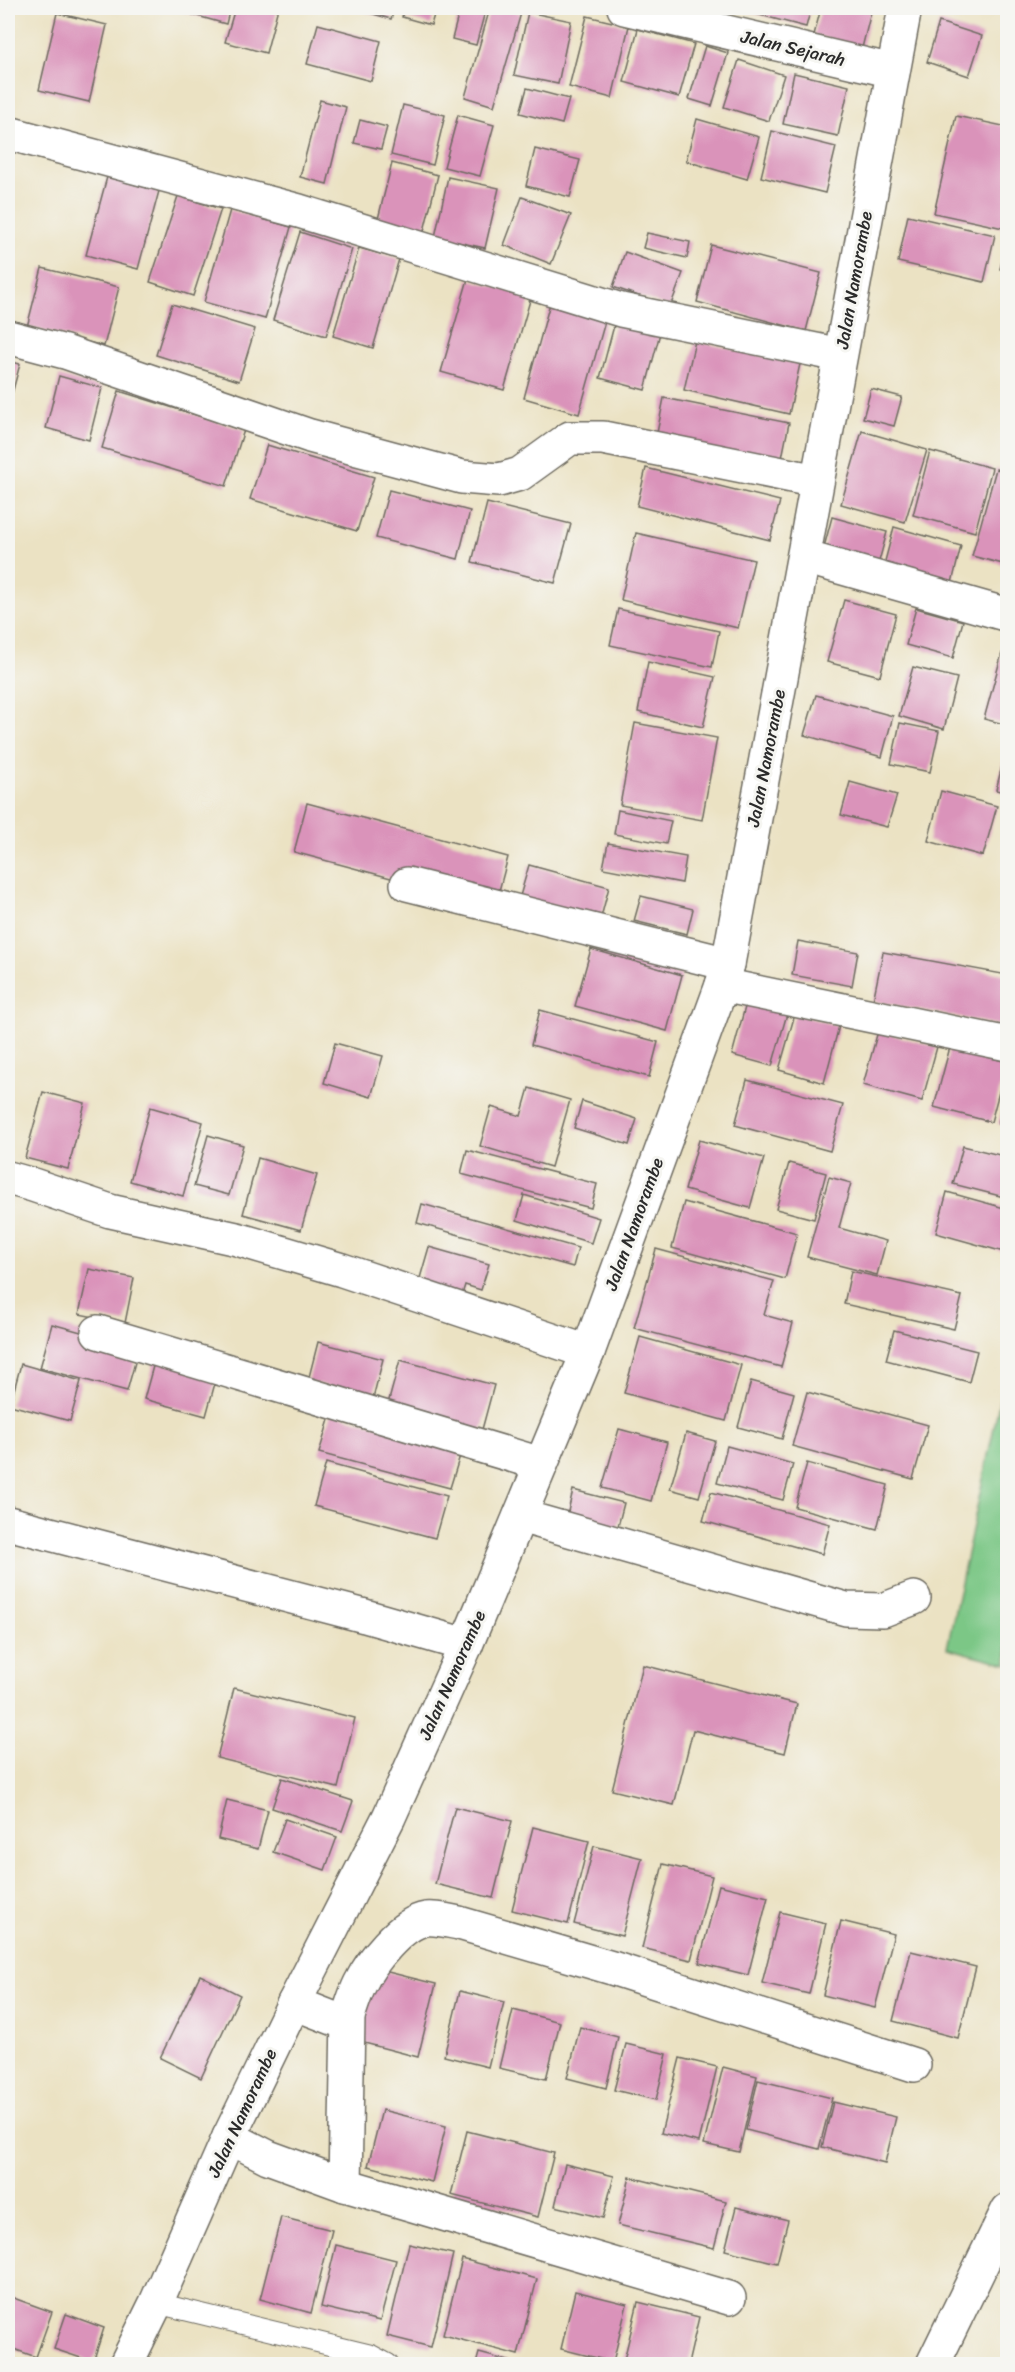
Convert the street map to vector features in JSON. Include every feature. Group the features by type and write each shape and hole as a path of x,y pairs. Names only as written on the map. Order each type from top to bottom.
{"street":[{"name":"Jalan Sejarah","path":"624,8 893,71"},
{"name":"Jalan Namorambe","path":"126,2364 156,2303 229,2137 389,1817 466,1645 588,1352 725,975 904,8"},
{"path":"8,133 299,211 621,310 840,355"},
{"path":"8,337 65,352 310,436 462,477 499,480 520,474 570,438 579,436 603,438 817,481"},
{"path":"804,557 1008,615"},
{"path":"407,884 725,975 1008,1044"},
{"path":"8,1178 110,1211 237,1239 331,1267 588,1352"},
{"path":"98,1332 541,1464"},
{"path":"520,1516 846,1609 883,1610 914,1598"},
{"path":"8,1523 365,1616 466,1645"},
{"path":"345,2185 348,2016 361,1983 377,1958 405,1929 423,1919 459,1923 612,1968 914,2065"},
{"path":"294,2003 334,2019 348,2016"},
{"path":"229,2137 268,2157 345,2185 729,2298"},
{"path":"940,2363 1008,2210"}],"lane":[{"path":"156,2303 371,2355 388,2364"}],"green space":[{"path":"1007,1366 1007,1664 947,1648"}],"building":[{"path":"177,8 230,8 226,24 176,10"},
{"path":"235,8 278,8 266,53 225,42"},
{"path":"352,8 395,8 391,19"},
{"path":"404,8 436,8 431,25 402,17"},
{"path":"460,8 486,8 476,45 452,39"},
{"path":"490,8 521,13 494,106 465,97"},
{"path":"733,8 811,8 806,27"},
{"path":"821,8 872,8 862,48 814,35"},
{"path":"528,12 571,21 558,84 514,75"},
{"path":"57,13 107,25 89,102 39,90"},
{"path":"587,16 629,26 612,98 569,87"},
{"path":"939,22 982,36 969,76 927,62"},
{"path":"318,24 381,41 371,81 307,64"},
{"path":"638,29 694,44 679,97 624,82"},
{"path":"705,46 728,53 712,106 689,99"},
{"path":"739,60 784,75 769,121 724,107"},
{"path":"794,73 849,86 838,136 783,124"},
{"path":"527,88 569,99 562,124 520,113"},
{"path":"320,100 346,107 327,184 300,177"},
{"path":"403,105 445,115 433,165 391,155"},
{"path":"458,115 494,125 480,176 444,167"},
{"path":"956,116 1008,127 1008,229 934,213"},
{"path":"697,119 759,137 747,179 686,161"},
{"path":"360,120 387,127 381,149 354,143"},
{"path":"772,131 836,147 825,193 761,177"},
{"path":"535,149 580,160 570,197 526,186"},
{"path":"392,163 438,175 423,235 377,223"},
{"path":"107,177 159,191 138,269 86,255"},
{"path":"448,177 499,188 485,248 435,237"},
{"path":"178,196 221,209 193,296 150,282"},
{"path":"522,197 571,215 551,264 504,245"},
{"path":"230,210 291,227 265,319 204,302"},
{"path":"908,215 995,235 984,282 898,262"},
{"path":"300,232 352,249 326,336 273,320"},
{"path":"647,233 690,242 687,258 643,248"},
{"path":"1008,241 1008,271 1000,269"},
{"path":"711,245 821,273 806,331 697,302"},
{"path":"359,248 399,259 373,348 333,336"},
{"path":"625,252 683,273 670,307 613,287"},
{"path":"42,268 119,287 104,346 27,327"},
{"path":"468,279 531,297 504,390 441,372"},
{"path":"550,303 606,318 579,414 524,398"},
{"path":"172,304 255,329 239,381 156,355"},
{"path":"615,322 660,333 645,390 600,378"},
{"path":"695,341 800,364 789,414 684,390"},
{"path":"8,361 20,364 8,409"},
{"path":"59,376 102,388 89,440 46,428"},
{"path":"871,389 902,397 894,426 863,418"},
{"path":"119,391 244,430 226,486 102,448"},
{"path":"664,398 789,423 779,473 654,448"},
{"path":"862,431 927,450 905,522 841,504"},
{"path":"267,445 374,477 357,531 250,499"},
{"path":"930,451 992,468 975,532 913,515"},
{"path":"646,468 780,501 770,540 637,506"},
{"path":"996,469 1008,472 1008,546 1003,564 972,556"},
{"path":"389,490 470,511 458,559 376,538"},
{"path":"487,503 571,524 555,583 472,562"},
{"path":"832,517 887,532 878,565 823,551"},
{"path":"894,527 961,546 952,583 884,565"},
{"path":"636,533 754,560 738,628 621,600"},
{"path":"844,600 896,614 880,676 827,662"},
{"path":"916,608 963,621 953,658 906,645"},
{"path":"618,609 719,631 712,667 610,645"},
{"path":"1002,653 1008,654 1008,725 984,719"},
{"path":"648,662 715,677 703,727 638,712"},
{"path":"913,667 957,678 944,729 899,716"},
{"path":"816,695 893,716 882,757 804,735"},
{"path":"635,723 717,738 702,820 620,805"},
{"path":"900,723 939,731 930,772 891,764"},
{"path":"1004,758 1008,759 1008,793 996,790"},
{"path":"850,782 897,795 887,827 841,815"},
{"path":"941,791 997,806 983,856 928,841"},
{"path":"307,803 508,857 495,906 294,852"},
{"path":"618,810 671,821 666,844 614,834"},
{"path":"608,843 686,857 682,883 603,868"},
{"path":"529,865 609,887 599,925 518,903"},
{"path":"641,896 693,909 687,934 634,921"},
{"path":"798,941 858,952 852,986 792,975"},
{"path":"591,949 682,975 667,1031 575,1006"},
{"path":"883,952 1008,975 1008,1027 873,1001"},
{"path":"748,996 789,1007 772,1066 732,1055"},
{"path":"540,1010 658,1042 649,1077 531,1045"},
{"path":"795,1014 839,1026 824,1083 779,1070"},
{"path":"878,1031 937,1047 922,1101 863,1085"},
{"path":"335,1043 383,1056 371,1097 324,1083"},
{"path":"950,1047 1007,1062 991,1122 934,1107"},
{"path":"747,1080 843,1105 830,1151 735,1125"},
{"path":"529,1088 570,1100 551,1167 480,1146 491,1107 521,1116"},
{"path":"1008,1089 1008,1126 998,1124"},
{"path":"43,1092 85,1103 68,1169 25,1158"},
{"path":"582,1101 637,1119 629,1145 574,1128"},
{"path":"150,1107 203,1122 183,1196 130,1181"},
{"path":"208,1135 243,1145 229,1195 194,1186"},
{"path":"699,1140 764,1158 750,1208 685,1190"},
{"path":"963,1146 1008,1157 1008,1198 953,1184"},
{"path":"467,1150 597,1184 591,1208 461,1174"},
{"path":"258,1158 317,1175 301,1230 243,1214"},
{"path":"789,1163 826,1173 814,1219 776,1209"},
{"path":"829,1177 851,1183 839,1228 886,1241 877,1275 807,1257"},
{"path":"947,1192 1008,1209 1008,1239 1004,1252 936,1233"},
{"path":"524,1195 599,1218 591,1243 517,1220"},
{"path":"684,1202 797,1233 785,1279 672,1248"},
{"path":"422,1204 578,1248 573,1267 417,1223"},
{"path":"429,1247 489,1264 481,1290 465,1285 459,1304 416,1292"},
{"path":"656,1249 774,1281 764,1315 793,1323 781,1367 634,1328"},
{"path":"89,1269 134,1278 125,1323 79,1314"},
{"path":"851,1271 962,1296 954,1329 844,1304"},
{"path":"52,1324 139,1348 127,1391 40,1368"},
{"path":"894,1330 977,1351 969,1382 886,1360"},
{"path":"640,1337 741,1365 726,1421 624,1393"},
{"path":"318,1342 383,1359 373,1398 308,1381"},
{"path":"155,1359 217,1376 206,1416 144,1399"},
{"path":"400,1360 494,1385 480,1437 386,1411"},
{"path":"21,1364 81,1381 70,1421 10,1405"},
{"path":"751,1381 794,1393 782,1439 738,1427"},
{"path":"807,1392 928,1425 913,1479 792,1446"},
{"path":"331,1413 462,1449 450,1488 319,1453"},
{"path":"619,1429 667,1442 651,1501 602,1488"},
{"path":"686,1433 715,1441 699,1497 670,1489"},
{"path":"727,1446 793,1464 783,1500 717,1483"},
{"path":"326,1463 447,1496 435,1538 314,1506"},
{"path":"807,1463 888,1485 877,1529 795,1507"},
{"path":"573,1490 624,1503 616,1534 566,1520"},
{"path":"711,1492 830,1524 822,1554 703,1521"},
{"path":"643,1665 797,1704 785,1753 693,1730 674,1805 612,1790"},
{"path":"234,1688 355,1718 338,1788 217,1758"},
{"path":"282,1778 353,1801 342,1831 272,1808"},
{"path":"227,1800 268,1810 258,1849 218,1839"},
{"path":"455,1807 512,1821 493,1898 435,1884"},
{"path":"285,1819 337,1837 325,1870 273,1852"},
{"path":"533,1827 589,1841 568,1924 512,1910"},
{"path":"594,1846 642,1858 622,1936 574,1924"},
{"path":"663,1864 712,1876 691,1960 642,1948"},
{"path":"719,1885 768,1897 748,1975 699,1963"},
{"path":"780,1912 826,1923 809,1994 762,1983"},
{"path":"841,1921 894,1934 875,2008 823,1995"},
{"path":"911,1951 976,1967 958,2038 893,2021"},
{"path":"372,1968 436,1984 418,2057 353,2040"},
{"path":"200,1975 240,1995 201,2078 160,2058"},
{"path":"460,1991 504,2002 488,2067 444,2056"},
{"path":"513,2010 560,2022 546,2079 499,2068"},
{"path":"580,2027 618,2037 606,2088 567,2078"},
{"path":"626,2044 667,2054 656,2100 614,2090"},
{"path":"680,2058 717,2067 699,2142 661,2133"},
{"path":"723,2067 757,2076 739,2152 704,2144"},
{"path":"758,2080 832,2098 819,2149 746,2130"},
{"path":"833,2102 896,2117 885,2163 822,2147"},
{"path":"382,2110 446,2126 432,2182 368,2166"},
{"path":"467,2131 554,2153 538,2217 451,2195"},
{"path":"565,2164 614,2176 603,2218 555,2206"},
{"path":"630,2177 726,2201 714,2248 618,2225"},
{"path":"736,2207 788,2220 777,2263 725,2250"},
{"path":"281,2217 332,2230 311,2313 260,2299"},
{"path":"409,2244 453,2254 431,2347 387,2336"},
{"path":"336,2245 396,2260 380,2321 321,2307"},
{"path":"462,2259 537,2279 518,2355 443,2335"},
{"path":"575,2291 627,2304 613,2362 561,2349"},
{"path":"8,2296 52,2312 36,2357 8,2347"},
{"path":"638,2302 699,2317 688,2364 623,2364"},
{"path":"66,2314 104,2328 93,2362 54,2349"},
{"path":"479,2353 520,2364 476,2364"}]}
